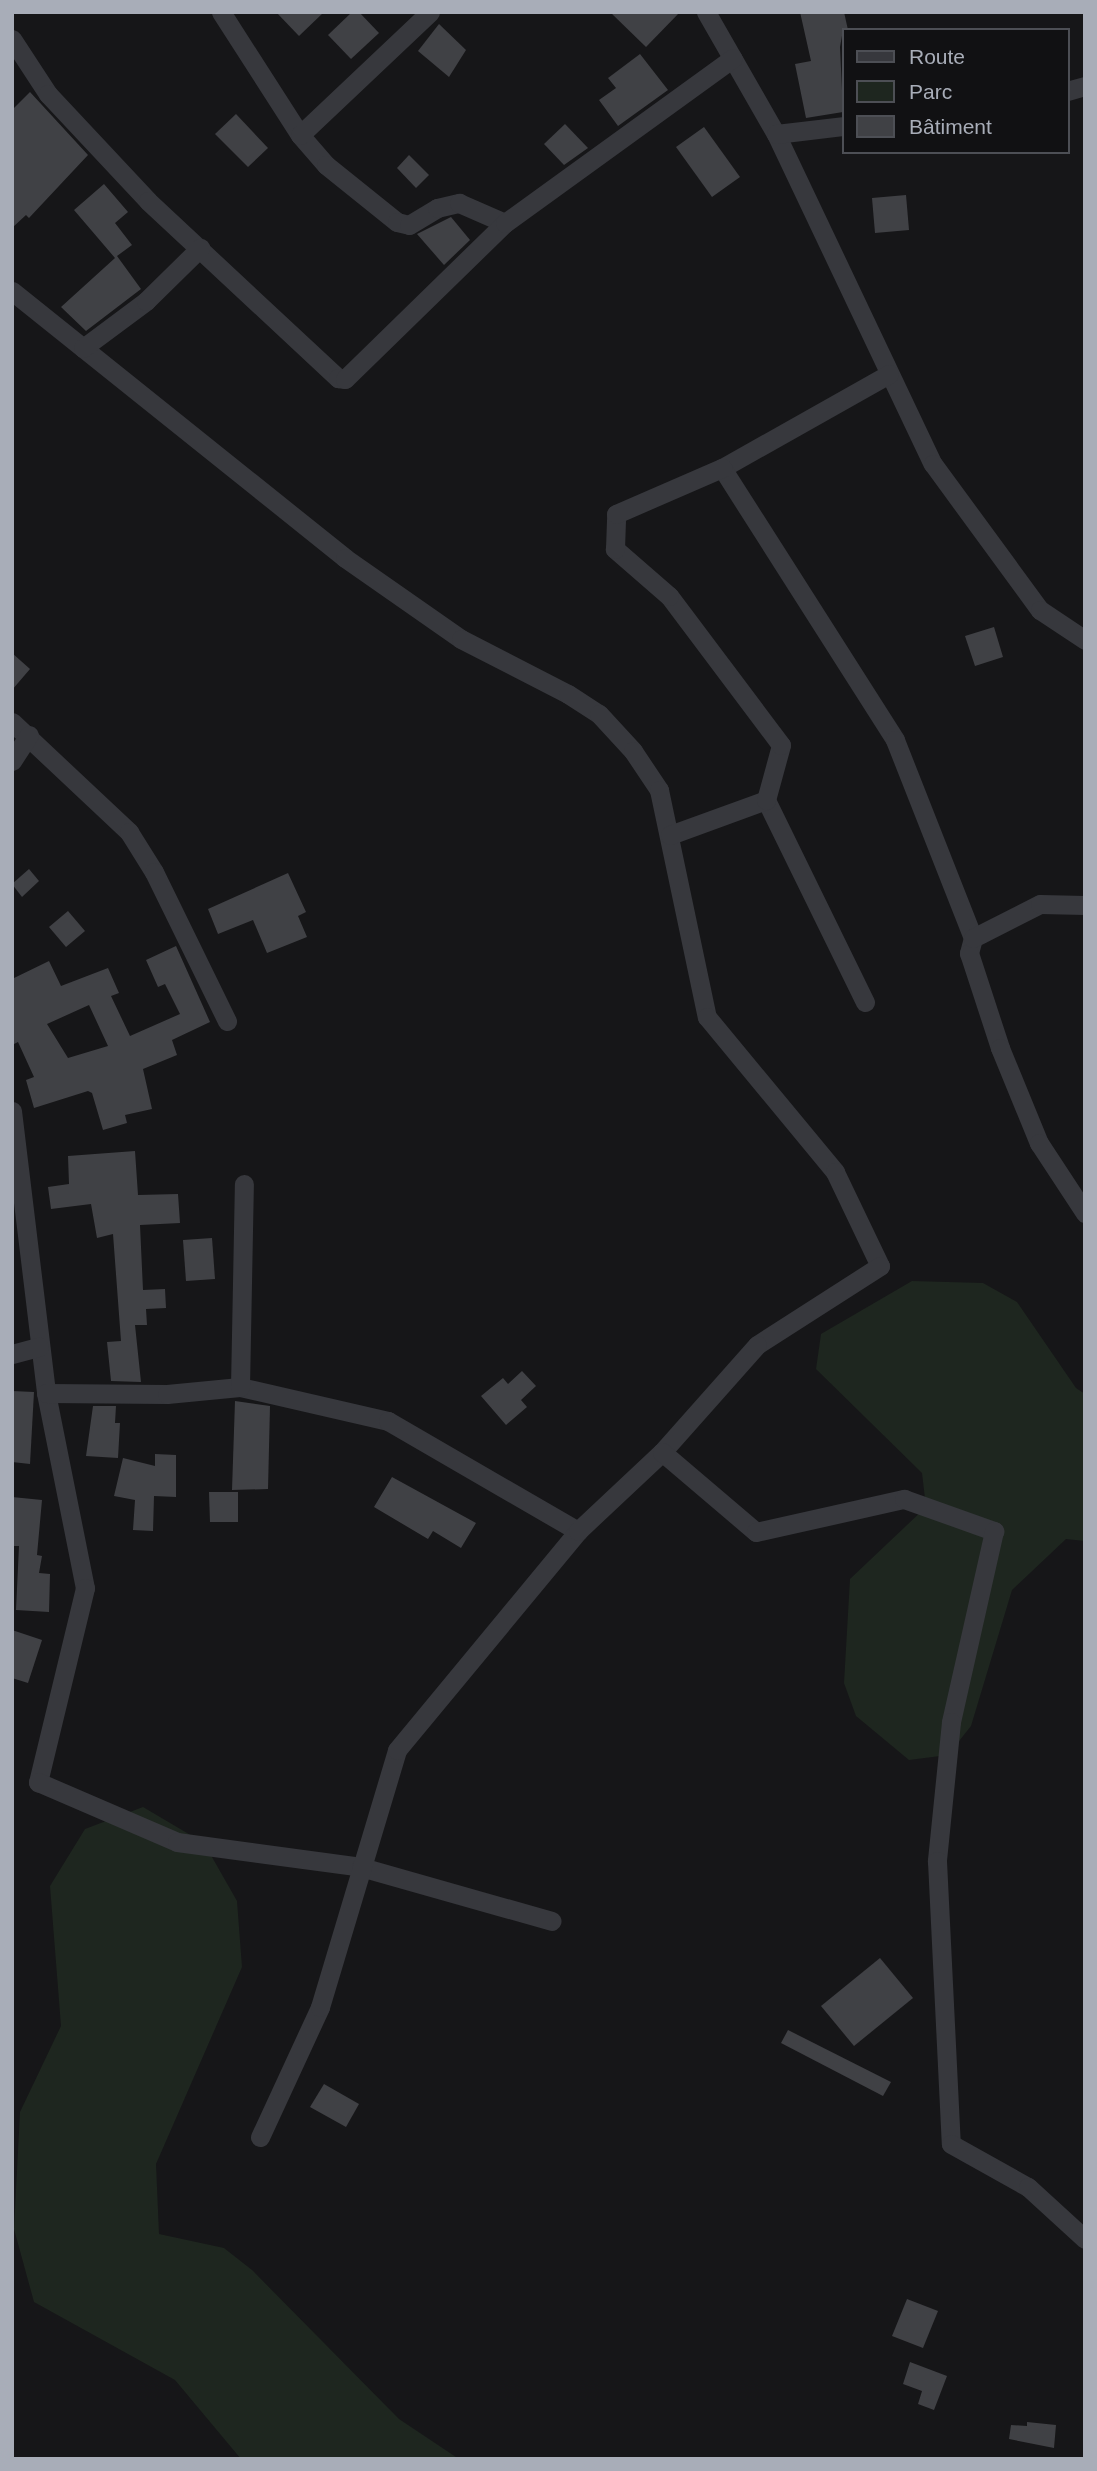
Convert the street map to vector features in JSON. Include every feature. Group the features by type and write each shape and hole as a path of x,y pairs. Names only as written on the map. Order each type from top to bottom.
{"street":[{"path":"220,12 300,135 326,165 403,225 459,203 505,223"},
{"path":"300,135 430,12"},
{"path":"706,12 776,134 933,464 1040,610 1085,640"},
{"path":"12,40 48,94 148,201 338,378 345,379 505,223 733,58"},
{"path":"776,134 842,126"},
{"path":"83,348 146,302 200,248"},
{"path":"12,291 345,558 461,639 568,694 599,714 633,751 659,790 707,1017 835,1172 880,1266 757,1345 662,1452 578,1531 397,1750 320,2007 260,2137"},
{"path":"864,1002 766,800 781,745 669,596 615,549 615,514 722,468 889,374"},
{"path":"722,468 895,740 972,938 969,953 1000,1048 1040,1143 1085,1213"},
{"path":"12,722 29,735 129,832 228,1021"},
{"path":"12,761 29,735"},
{"path":"670,835 766,800"},
{"path":"972,938 1040,904 1085,905"},
{"path":"12,1111 16,1170 46,1393 85,1588 38,1782 177,1842 361,1867 552,1921"},
{"path":"240,1387 244,1184"},
{"path":"12,1354 39,1347"},
{"path":"46,1393 167,1394 240,1387 388,1421 578,1531"},
{"path":"662,1452 756,1532 904,1499 994,1531 951,1722 937,1861 951,2144 1028,2187 1085,2239"}],"green space":[{"path":"912,1281 983,1283 1017,1302 1076,1388 1085,1394 1085,1541 1066,1539 1012,1590 971,1726 948,1755 909,1760 856,1716 844,1683 850,1579 926,1507 922,1473 816,1369 821,1334"},
{"path":"143,1807 204,1843 237,1901 242,1967 156,2164 159,2234 224,2248 252,2270 399,2419 459,2459 241,2459 175,2380 34,2302 14,2229 20,2112 61,2026 50,1886 85,1829"}],"building":[{"path":"276,12 324,12 299,36"},
{"path":"352,12 359,12 379,33 351,59 328,35"},
{"path":"610,12 680,12 646,47"},
{"path":"800,12 844,12 848,28 842,28 840,47 842,112 806,118 795,64 811,61"},
{"path":"439,24 466,50 449,77 418,51"},
{"path":"640,54 668,90 618,126 599,100 616,88 608,78"},
{"path":"30,92 88,155 29,218 26,215 12,228 12,110"},
{"path":"236,114 268,148 248,167 215,134"},
{"path":"565,124 588,148 564,165 544,144"},
{"path":"704,127 740,177 712,197 676,147"},
{"path":"409,155 429,175 416,188 397,168"},
{"path":"104,184 128,212 115,223 132,245 117,256 141,289 86,331 61,307 115,258 74,210"},
{"path":"906,195 909,230 875,233 872,198"},
{"path":"451,217 470,240 444,265 417,234"},
{"path":"994,627 1003,657 975,666 965,636"},
{"path":"12,653 30,669 12,690"},
{"path":"29,869 39,881 22,897 12,884"},
{"path":"288,873 306,912 298,916 307,937 267,953 253,920 218,934 208,909"},
{"path":"68,911 85,931 66,947 49,927"},
{"path":"176,946 210,1022 172,1040 177,1055 143,1069 152,1109 125,1115 127,1123 103,1130 92,1093 88,1091 34,1108 26,1080 34,1077 18,1042 12,1045 12,979 49,961 61,986 108,968 119,993 111,996 130,1036 180,1014 165,984 158,987 146,960","holes":["89,1005 108,1046 68,1058 47,1024"]},
{"path":"135,1151 138,1195 178,1194 180,1223 140,1225 143,1290 165,1289 166,1308 146,1309 147,1325 135,1325 141,1382 111,1381 107,1342 121,1341 113,1234 97,1238 91,1204 51,1209 48,1187 69,1184 68,1156"},
{"path":"212,1238 215,1279 186,1281 183,1240"},
{"path":"522,1371 536,1386 521,1400 527,1407 506,1425 481,1396 503,1378 508,1384"},
{"path":"12,1391 34,1392 30,1464 12,1462"},
{"path":"235,1401 270,1406 268,1489 232,1490"},
{"path":"93,1406 116,1406 115,1423 120,1423 118,1458 86,1456"},
{"path":"155,1454 176,1455 176,1497 154,1496 153,1531 133,1530 135,1500 114,1496 123,1458 155,1466"},
{"path":"392,1477 476,1523 461,1548 433,1531 428,1539 374,1507"},
{"path":"209,1492 238,1492 238,1522 210,1522"},
{"path":"12,1497 42,1500 37,1555 42,1556 39,1573 50,1574 49,1612 16,1610 19,1546 12,1546"},
{"path":"12,1630 42,1640 28,1683 12,1678"},
{"path":"880,1958 913,1998 854,2046 821,2006"},
{"path":"788,2030 891,2082 883,2096 781,2043"},
{"path":"324,2084 359,2104 346,2127 310,2107"},
{"path":"907,2299 938,2311 923,2348 892,2336"},
{"path":"910,2362 947,2376 934,2410 918,2404 922,2391 903,2384"},
{"path":"1027,2422 1056,2425 1054,2448 1009,2439 1011,2425 1027,2426"}]}
